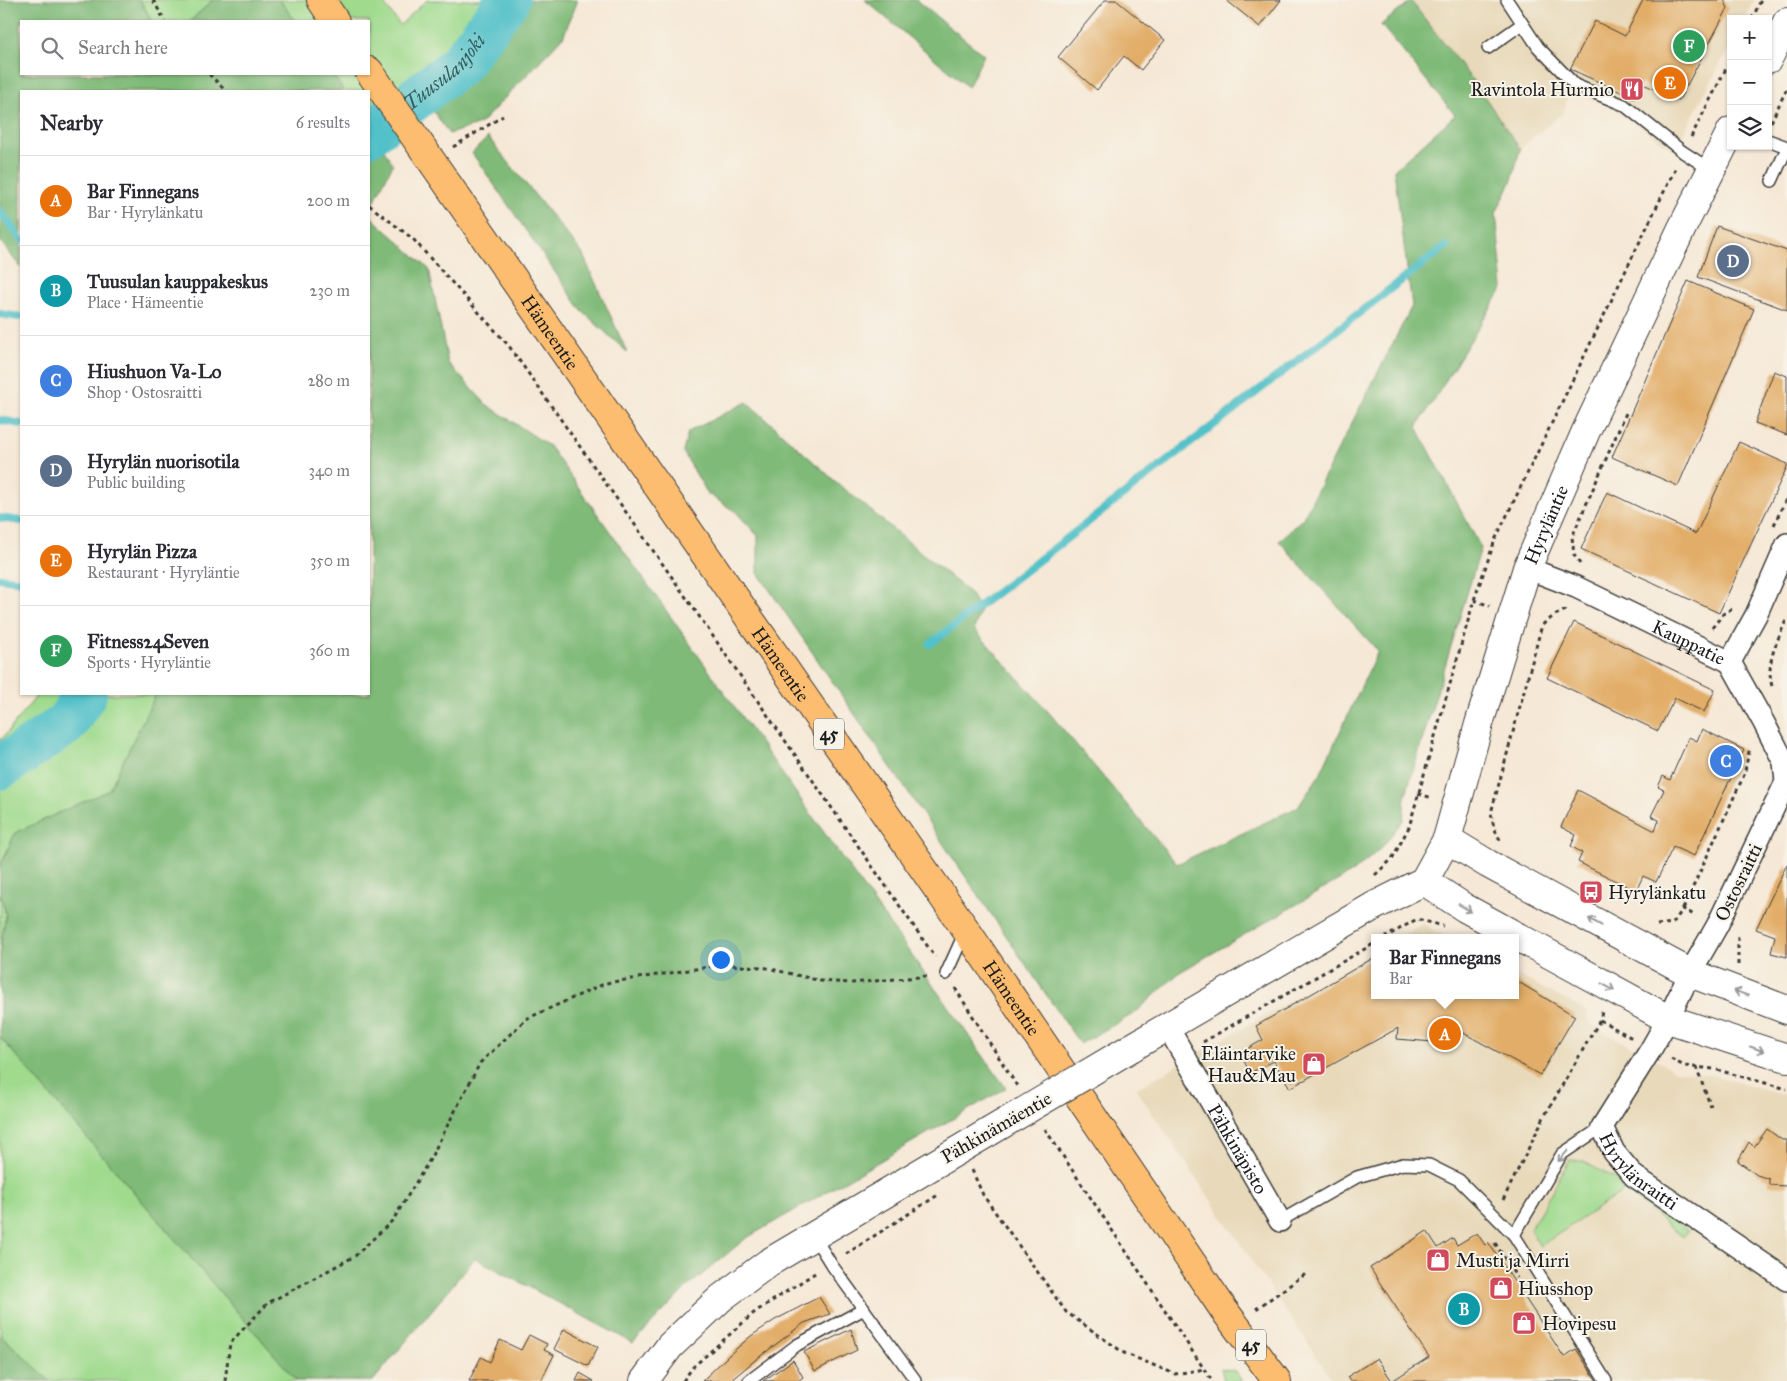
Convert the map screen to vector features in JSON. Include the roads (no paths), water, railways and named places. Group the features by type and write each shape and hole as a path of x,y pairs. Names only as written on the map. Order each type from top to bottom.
{"main road":[{"path":"321,0 334,20"},
{"name":"Hämeentie","path":"375,80 966,930 1224,1310 1277,1381"},
{"name":"Hämeentie","path":"1224,1310 1262,1381"}],"street":[{"path":"1772,51 1787,22"},
{"name":"Hyryläntie","path":"1424,882 1447,839 1479,724 1527,568 1586,431 1727,139"},
{"name":"Kauppatie","path":"1527,568 1576,587 1730,662 1756,615 1787,544"},
{"name":"Ostosraitti","path":"1668,1019 1690,973 1717,926 1786,782 1786,760 1730,662"},
{"path":"1447,839 1496,868 1690,973 1787,1010"},
{"path":"1424,882 1464,908 1512,934"},
{"name":"Pähkinämäentie","path":"644,1381 670,1346 721,1298 768,1263 1167,1026 1374,906 1424,882"},
{"path":"1519,938 1668,1019 1787,1058"},
{"name":"Hyrylänraitti","path":"1668,1019 1602,1127 1614,1152 1634,1176 1787,1280"},
{"name":"Pähkinäpisto","path":"1167,1026 1280,1221"}],"lane":[{"path":"1507,0 1538,47 1575,85 1624,105 1683,152 1711,170"},
{"path":"1488,48 1522,24"},
{"path":"1772,142 1787,148 1772,181"},
{"path":"946,974 966,930"},
{"path":"1514,1236 1562,1154 1602,1127"},
{"path":"1280,1221 1357,1177 1403,1164 1429,1165 1459,1180 1514,1236 1606,1381"},
{"path":"813,1236 916,1381"},
{"path":"749,1381 797,1344 864,1309"}],"waterway":[{"name":"Tuusulanjoki","path":"370,133 459,65 508,0"},
{"path":"0,211 20,239"},
{"path":"930,644 1446,246"},
{"path":"0,314 19,317"},
{"path":"0,420 20,424"},
{"path":"0,518 20,521"},
{"path":"0,578 20,581"},
{"name":"Tuusulanjoki","path":"0,768 66,724 84,695"}],"place":[{"name":"Fitness24Seven","path":"1689,46"},
{"name":"Hyrylän Pizza","path":"1670,83"},
{"name":"Ravintola Hurmio","path":"1632,89"},
{"name":"Hyrylän nuorisotila","path":"1733,261"},
{"name":"Hiushuon Va-Lo","path":"1726,761"},
{"name":"Hyrylänkatu","path":"1591,892"},
{"name":"Bar Finnegans","path":"1445,1034"},
{"name":"Eläintarvike Hau&Mau","path":"1314,1064"},
{"name":"Musti ja Mirri","path":"1438,1260"},
{"name":"Hiusshop","path":"1501,1288"},
{"name":"Tuusulan kauppakeskus","path":"1464,1309"},
{"name":"Hovipesu","path":"1524,1323"}]}
